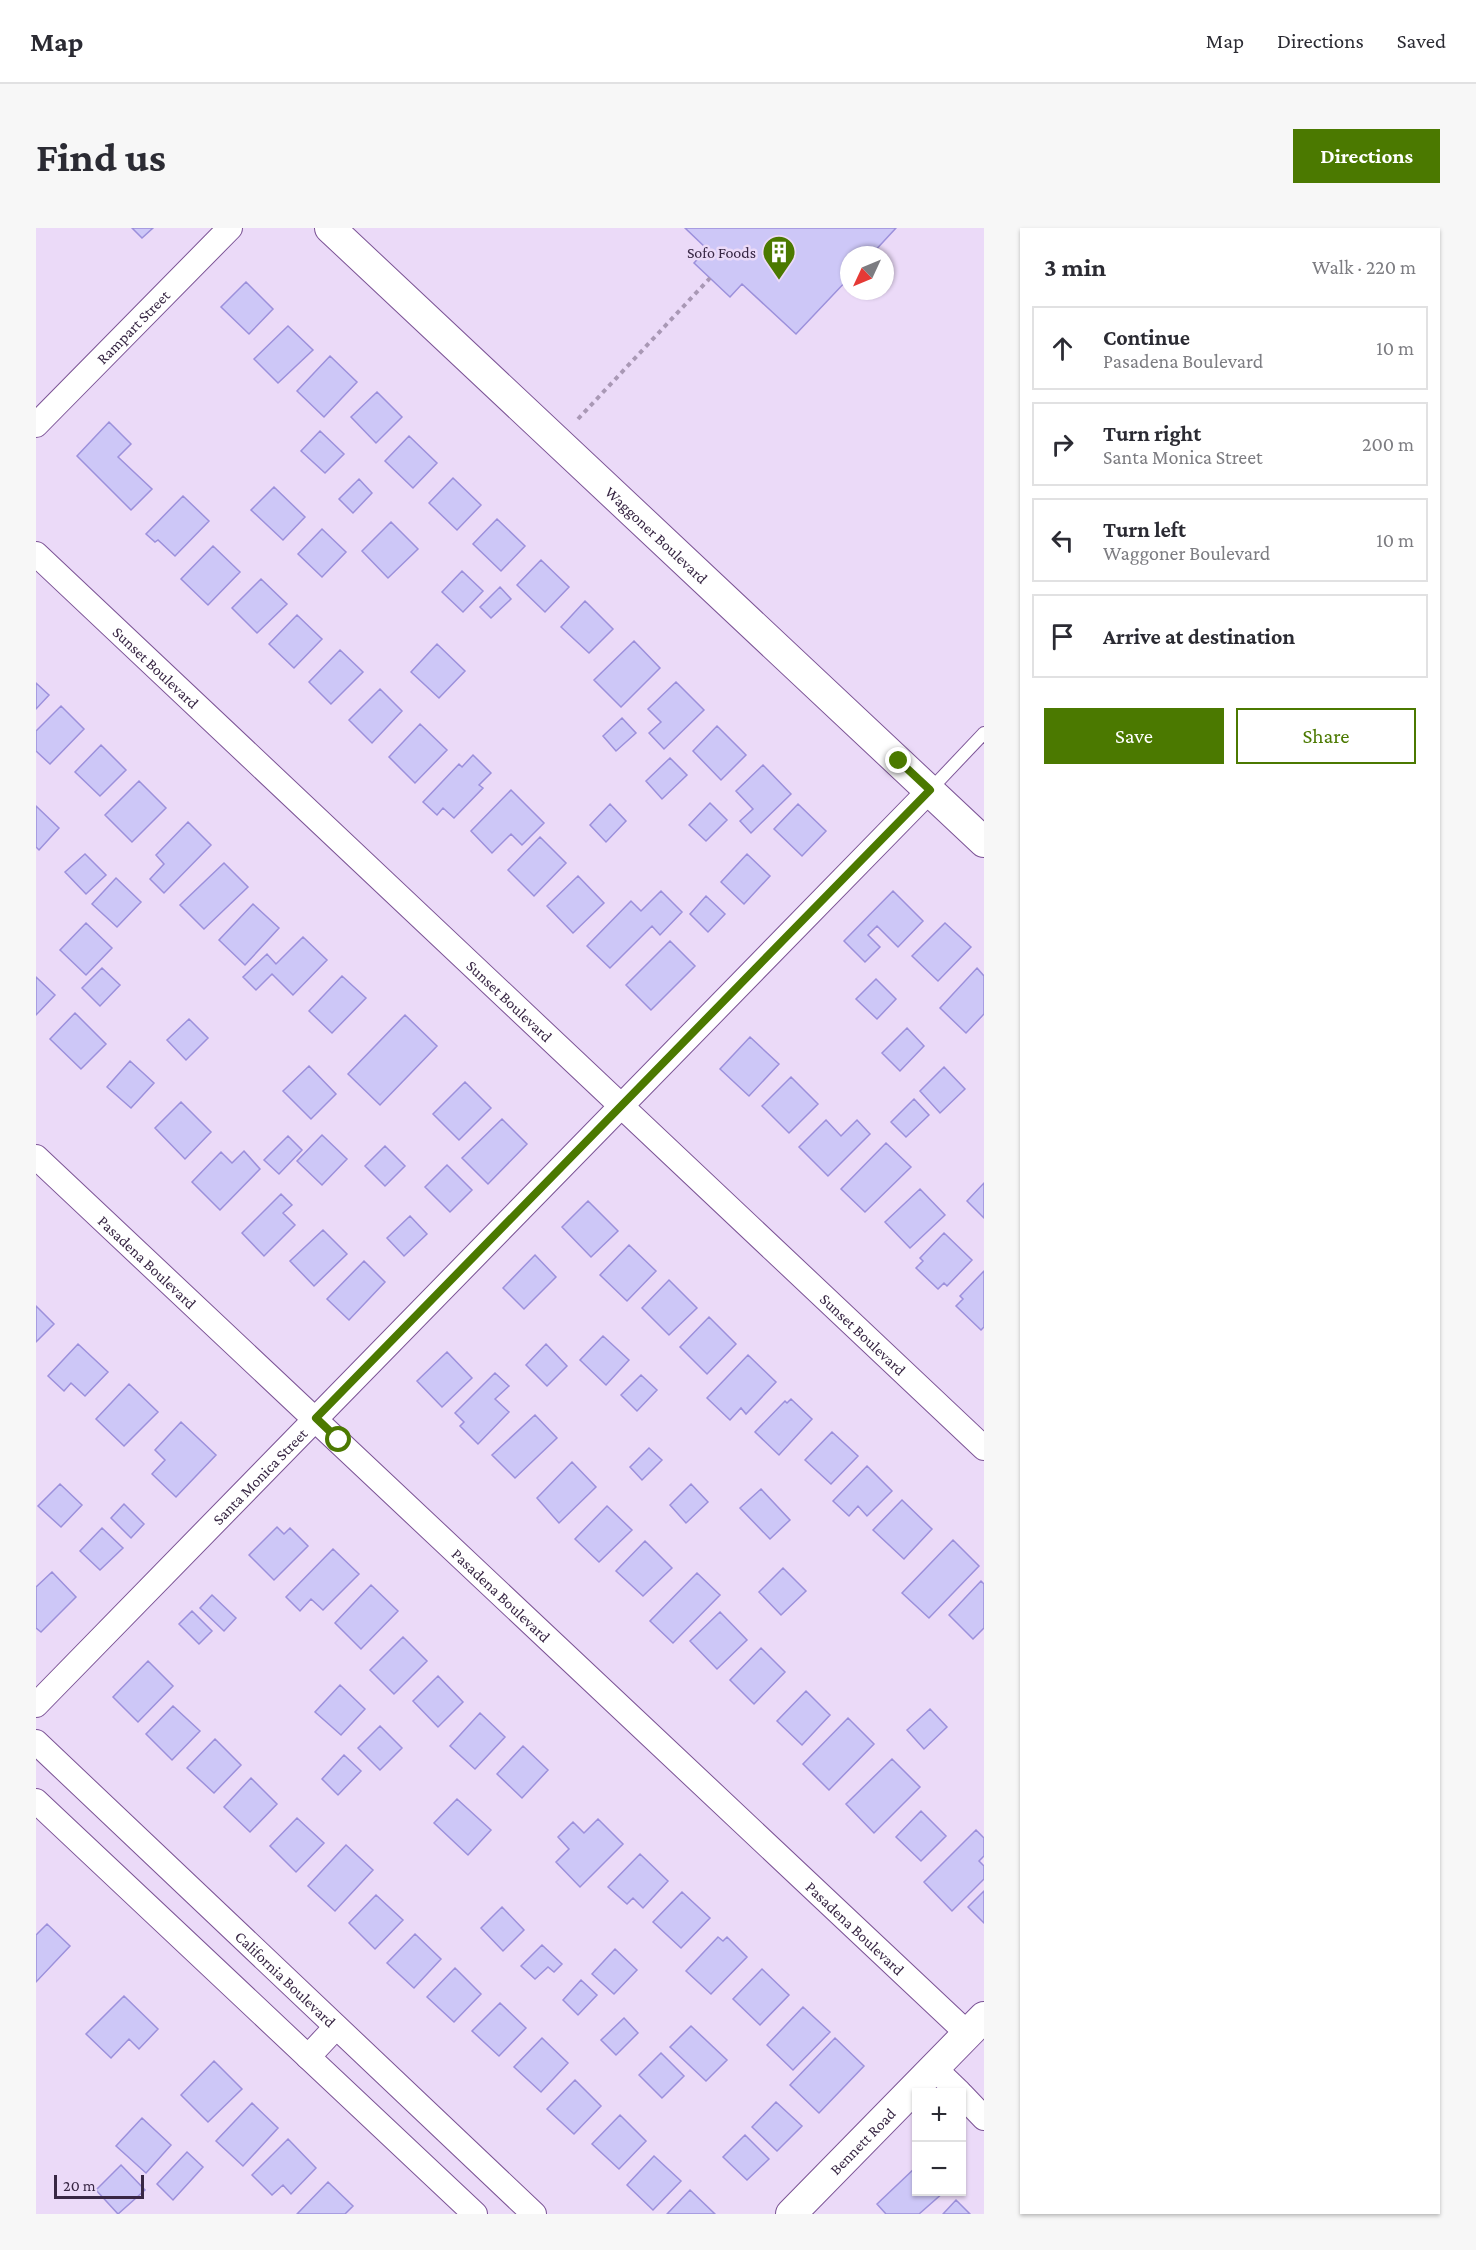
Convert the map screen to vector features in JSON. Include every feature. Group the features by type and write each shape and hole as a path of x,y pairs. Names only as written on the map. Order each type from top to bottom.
{"street":[{"name":"Rampart Street","path":"36,425 230,228"},
{"name":"Waggoner Boulevard","path":"330,228 984,842"},
{"name":"Sunset Boulevard","path":"36,554 984,1448"},
{"name":"Santa Monica Street","path":"36,1705 930,790"},
{"name":"Pasadena Boulevard","path":"36,1157 976,2025"},
{"name":"California Boulevard","path":"36,1742 534,2214"},
{"path":"36,1802 475,2214"},
{"name":"Bennett Road","path":"791,2214 976,2025"},
{"path":"308,2057 336,2027"},
{"path":"934,2068 954,2088"},
{"path":"966,2100 984,2118"}],"lane":[{"name":"Santa Monica Street","path":"930,790 984,733"}],"path":[{"path":"557,441 710,278"}],"building":[{"path":"132,228 153,228 142,238"},
{"name":"Sofo Foods","path":"685,228 896,228 879,246 840,246 840,288 796,334 742,284 730,297 694,263 707,249"},
{"path":"246,282 273,309 249,334 221,307"},
{"path":"288,326 313,350 278,383 254,359"},
{"path":"330,356 357,382 324,417 297,391"},
{"path":"377,392 402,417 376,443 351,417"},
{"path":"109,422 131,444 118,457 152,489 131,510 77,456"},
{"path":"320,431 344,454 325,473 301,451"},
{"path":"409,436 437,463 413,488 385,461"},
{"path":"453,478 481,505 457,530 429,503"},
{"path":"359,479 372,493 353,513 339,499"},
{"path":"274,487 305,517 283,540 251,510"},
{"path":"183,496 209,521 175,556 158,540 155,542 146,534"},
{"path":"497,519 525,546 501,571 473,544"},
{"path":"391,522 418,549 388,578 362,551"},
{"path":"322,529 346,552 322,577 298,554"},
{"path":"213,546 240,572 208,605 181,579"},
{"path":"541,560 569,587 545,612 517,585"},
{"path":"462,571 483,591 463,612 442,592"},
{"path":"261,579 287,604 257,633 232,608"},
{"path":"500,587 511,599 491,618 480,607"},
{"path":"585,601 613,629 589,653 561,627"},
{"path":"297,615 322,639 294,668 269,644"},
{"path":"634,641 660,668 621,707 594,680"},
{"path":"437,644 465,671 439,698 411,672"},
{"path":"340,650 363,672 331,704 309,682"},
{"path":"676,682 704,710 664,749 649,733 661,722 648,709"},
{"path":"36,683 49,695 36,709"},
{"path":"380,689 402,711 372,743 349,720"},
{"path":"61,706 84,729 50,764 36,751 36,731"},
{"path":"622,718 636,733 616,751 603,736"},
{"path":"420,724 447,750 415,783 389,757"},
{"path":"717,726 746,755 721,780 693,751"},
{"path":"101,745 126,770 100,796 75,772"},
{"path":"473,755 491,773 479,785 483,788 454,818 443,808 437,815 423,802 459,764 462,767"},
{"path":"670,758 687,775 662,799 646,781"},
{"path":"763,765 791,794 751,833 740,821 753,809 736,791"},
{"path":"139,781 166,808 132,842 105,815"},
{"path":"511,790 544,823 522,845 511,834 492,853 471,831"},
{"path":"710,803 727,820 706,841 689,825"},
{"path":"610,804 626,821 606,842 590,825"},
{"path":"798,804 826,831 802,856 774,829"},
{"path":"36,806 59,828 39,850 36,847"},
{"path":"188,822 211,845 164,893 150,879 164,864 156,855"},
{"path":"540,837 566,863 534,896 508,870"},
{"path":"85,854 106,875 86,894 65,872"},
{"path":"747,854 770,876 744,904 721,882"},
{"path":"224,863 248,887 204,929 180,905"},
{"path":"578,876 604,903 573,933 547,906"},
{"path":"116,878 141,902 117,927 92,904"},
{"path":"661,891 682,912 660,935 652,926 610,968 587,946 631,901 641,911"},
{"path":"893,891 923,921 898,947 877,926 868,935 880,947 865,962 844,941"},
{"path":"706,896 725,914 708,932 690,914"},
{"path":"253,904 279,928 245,965 219,940"},
{"path":"86,923 112,948 86,975 60,950"},
{"path":"945,923 971,947 938,981 912,956"},
{"path":"303,937 327,960 293,995 272,974 256,990 243,977 267,954 276,964"},
{"path":"670,941 695,966 651,1010 626,985"},
{"path":"102,968 120,985 100,1006 82,988"},
{"path":"977,968 984,976 984,1014 966,1033 940,1008"},
{"path":"342,976 366,998 332,1033 309,1011"},
{"path":"36,977 55,995 36,1015"},
{"path":"876,979 896,999 877,1019 856,999"},
{"path":"75,1013 106,1044 81,1069 50,1039"},
{"path":"405,1015 437,1046 380,1105 348,1074"},
{"path":"189,1019 208,1038 186,1060 167,1040"},
{"path":"907,1028 924,1046 900,1071 882,1053"},
{"path":"750,1037 779,1064 749,1096 720,1069"},
{"path":"130,1061 154,1083 131,1108 107,1087"},
{"path":"309,1066 336,1094 311,1119 283,1091"},
{"path":"944,1067 965,1089 940,1113 920,1091"},
{"path":"791,1077 818,1104 789,1133 762,1106"},
{"path":"465,1082 491,1108 459,1140 433,1114"},
{"path":"914,1099 929,1115 906,1137 891,1122"},
{"path":"181,1102 211,1132 185,1159 155,1128"},
{"path":"502,1119 527,1144 488,1184 462,1158"},
{"path":"826,1120 841,1136 857,1120 870,1134 828,1176 799,1147"},
{"path":"322,1135 347,1159 322,1185 297,1161"},
{"path":"288,1136 302,1150 279,1174 264,1160"},
{"path":"886,1143 911,1167 865,1212 841,1189"},
{"path":"385,1146 405,1166 385,1186 365,1166"},
{"path":"244,1151 260,1169 220,1210 192,1182 221,1152 232,1163"},
{"path":"447,1165 472,1190 450,1212 425,1187"},
{"path":"984,1183 984,1218 967,1201"},
{"path":"920,1189 945,1215 910,1248 885,1222"},
{"path":"281,1194 292,1205 283,1213 295,1225 264,1256 242,1233"},
{"path":"588,1201 618,1231 591,1257 562,1227"},
{"path":"410,1216 427,1234 404,1256 387,1238"},
{"path":"323,1230 347,1254 314,1286 290,1261"},
{"path":"944,1233 972,1260 947,1286 944,1283 938,1289 916,1268 923,1261 920,1258"},
{"path":"629,1245 656,1271 627,1301 600,1275"},
{"path":"535,1255 556,1277 524,1309 503,1288"},
{"path":"364,1261 385,1282 349,1320 327,1299"},
{"path":"984,1271 984,1327 981,1330 956,1306 963,1299 960,1296"},
{"path":"669,1280 697,1308 669,1335 642,1308"},
{"path":"36,1306 54,1324 36,1342"},
{"path":"709,1317 736,1344 707,1374 680,1347"},
{"path":"603,1336 629,1360 606,1385 580,1360"},
{"path":"78,1344 108,1372 85,1396 71,1383 64,1391 48,1376"},
{"path":"546,1344 567,1366 547,1386 526,1365"},
{"path":"447,1352 472,1378 442,1407 417,1381"},
{"path":"748,1355 776,1382 746,1414 741,1408 730,1420 707,1398"},
{"path":"495,1373 509,1386 495,1399 509,1412 478,1444 460,1426 464,1422 455,1413"},
{"path":"641,1375 657,1390 637,1411 621,1395"},
{"path":"129,1384 158,1412 124,1446 96,1419"},
{"path":"791,1399 812,1419 779,1455 755,1432 785,1401 787,1403"},
{"path":"535,1415 557,1438 515,1478 492,1455"},
{"path":"181,1422 216,1455 176,1497 152,1474 165,1460 155,1450"},
{"path":"832,1432 858,1456 831,1484 805,1460"},
{"path":"649,1448 662,1460 642,1480 630,1467"},
{"path":"572,1462 596,1487 559,1523 537,1498"},
{"path":"867,1466 892,1491 867,1516 858,1506 849,1516 833,1501"},
{"path":"60,1484 82,1505 61,1527 38,1506"},
{"path":"691,1484 708,1502 686,1523 670,1505"},
{"path":"761,1489 790,1520 770,1539 740,1508"},
{"path":"902,1500 932,1529 904,1559 873,1530"},
{"path":"124,1504 144,1524 131,1538 111,1518"},
{"path":"607,1506 632,1530 599,1562 575,1539"},
{"path":"277,1527 284,1534 290,1528 308,1546 274,1580 249,1555"},
{"path":"102,1528 123,1548 100,1570 80,1551"},
{"path":"953,1540 979,1566 929,1618 902,1593"},
{"path":"645,1541 672,1568 643,1596 616,1571"},
{"path":"333,1549 359,1574 323,1610 311,1599 300,1611 286,1597"},
{"path":"783,1568 806,1591 781,1615 759,1592"},
{"path":"52,1572 76,1597 41,1632 36,1628 36,1587"},
{"path":"697,1573 720,1595 673,1643 650,1621"},
{"path":"981,1581 984,1584 984,1628 973,1639 949,1615"},
{"path":"371,1585 398,1611 361,1649 335,1623"},
{"path":"212,1595 236,1618 224,1631 200,1608"},
{"path":"192,1611 212,1631 199,1644 179,1624"},
{"path":"720,1612 747,1640 717,1669 690,1641"},
{"path":"403,1637 427,1661 394,1694 370,1670"},
{"path":"761,1648 785,1672 754,1704 730,1680"},
{"path":"148,1661 173,1686 138,1722 113,1697"},
{"path":"438,1676 463,1702 438,1727 413,1701"},
{"path":"340,1685 365,1709 341,1735 315,1712"},
{"path":"806,1691 830,1715 802,1745 777,1721"},
{"path":"173,1706 200,1731 172,1760 146,1734"},
{"path":"930,1709 947,1727 924,1749 907,1730"},
{"path":"480,1713 505,1737 475,1769 450,1746"},
{"path":"848,1718 874,1744 829,1790 803,1764"},
{"path":"380,1726 402,1748 380,1770 358,1748"},
{"path":"215,1739 241,1765 214,1793 187,1768"},
{"path":"523,1746 548,1770 522,1798 497,1774"},
{"path":"344,1755 361,1771 338,1795 322,1779"},
{"path":"892,1759 920,1787 874,1833 846,1804"},
{"path":"251,1778 277,1804 250,1832 224,1807"},
{"path":"457,1799 491,1830 468,1855 434,1823"},
{"path":"921,1811 946,1836 921,1861 896,1837"},
{"path":"297,1818 324,1843 296,1872 270,1846"},
{"path":"598,1819 623,1844 580,1887 556,1862 569,1849 558,1837 573,1822 584,1833"},
{"path":"976,1830 984,1838 984,1856 979,1861 984,1866 984,1879 952,1911 924,1882"},
{"path":"346,1845 373,1870 335,1911 308,1886"},
{"path":"640,1854 668,1881 643,1908 633,1898 627,1904 608,1887"},
{"path":"984,1891 984,1923 968,1907"},
{"path":"682,1892 710,1918 681,1948 653,1922"},
{"path":"376,1895 403,1920 375,1949 349,1923"},
{"path":"502,1907 524,1930 503,1951 481,1928"},
{"path":"47,1924 70,1946 36,1982 36,1935"},
{"path":"415,1934 441,1959 414,1988 387,1963"},
{"path":"718,1937 723,1941 727,1937 747,1957 711,1994 686,1971"},
{"path":"542,1945 562,1964 554,1972 548,1967 535,1979 521,1966"},
{"path":"615,1949 637,1970 614,1994 592,1974"},
{"path":"455,1968 481,1994 454,2022 427,1997"},
{"path":"762,1969 789,1995 760,2025 733,1999"},
{"path":"581,1980 597,1995 578,2015 563,2000"},
{"path":"124,1996 158,2029 139,2049 129,2039 111,2058 86,2034"},
{"path":"500,2003 526,2028 499,2056 472,2031"},
{"path":"803,2007 830,2032 793,2070 767,2045"},
{"path":"624,2018 638,2033 616,2055 601,2040"},
{"path":"691,2026 727,2060 706,2081 670,2047"},
{"path":"542,2038 568,2063 541,2092 514,2067"},
{"path":"835,2038 864,2066 819,2113 790,2085"},
{"path":"661,2053 684,2076 662,2098 639,2075"},
{"path":"214,2061 242,2089 208,2122 181,2095"},
{"path":"575,2080 601,2106 574,2134 547,2109"},
{"path":"776,2102 802,2126 777,2151 752,2127"},
{"path":"252,2103 278,2128 243,2166 216,2141"},
{"path":"620,2115 646,2141 619,2169 592,2144"},
{"path":"142,2118 171,2145 146,2173 116,2146"},
{"path":"745,2135 769,2159 747,2180 723,2157"},
{"path":"288,2139 316,2168 291,2194 283,2185 272,2195 252,2175"},
{"path":"187,2152 203,2167 173,2200 157,2184"},
{"path":"654,2156 681,2181 653,2210 627,2185"},
{"path":"121,2165 145,2190 118,2214 96,2190"},
{"path":"912,2171 912,2196 939,2196 919,2214 886,2214 877,2204"},
{"path":"328,2182 353,2206 345,2214 297,2214"},
{"path":"690,2190 715,2214 667,2214"},
{"path":"956,2200 970,2214 943,2214"}],"place":[{"name":"Sofo Foods","path":"779,281"}],"route":[{"path":"339,1440 316,1418 930,790 899,761"}]}
